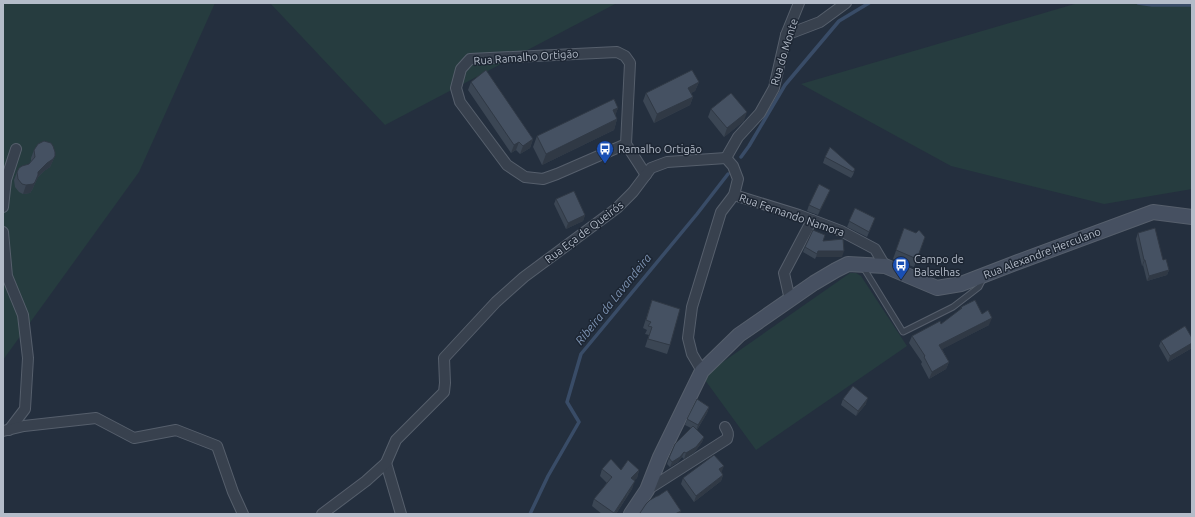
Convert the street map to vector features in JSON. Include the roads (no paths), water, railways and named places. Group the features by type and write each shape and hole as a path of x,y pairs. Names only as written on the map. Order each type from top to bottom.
{"street":[{"name":"Rua do Monte","path":"726,158 738,137 760,114 774,88 786,35 799,3"},
{"path":"786,35 820,22 846,3"},
{"name":"Rua Ramalho Ortigão","path":"617,52 626,56 630,63 626,144 543,179 525,177 507,165 460,102 456,88 461,69 470,59 617,52"},
{"path":"626,144 646,175"},
{"path":"3,207 6,180 16,149"},
{"path":"702,370 692,354 688,338 692,307 722,212 734,195 738,179 734,166 726,158"},
{"name":"Rua Eça de Queirós","path":"322,514 366,481 386,463 396,440 444,392 444,358 496,302 524,277 617,208 633,192 651,168 668,162 726,158"},
{"name":"Rua Fernando Namora","path":"734,195 841,230 875,249 885,266"},
{"name":"Rua Alexandre Herculano","path":"631,514 647,490 660,457 702,370 739,335 814,283 836,270 848,264 885,266 937,288 962,284 1153,212 1192,217"},
{"path":"790,300 784,273 812,220"},
{"path":"3,232 7,276 23,315 28,358 26,409 6,430"},
{"path":"6,430 24,426 96,418 134,438 176,430 217,446 233,492 243,514"},
{"path":"647,490 727,439 729,435 725,427"},
{"path":"386,463 401,514"}],"lane":[{"path":"862,264 903,332 953,306 979,287 986,274"}],"waterway":[{"name":"Ribeira da Lavandeira","path":"741,157 785,85 839,21 869,3"},
{"name":"Ribeira da Lavandeira","path":"1138,3 1152,5 1192,5"},
{"name":"Ribeira da Lavandeira","path":"530,514 548,476 579,422 567,402 581,354 697,214 728,174"}],"place":[{"name":"Ramalho Ortigão","path":"605,164"},
{"name":"Campo de Balselhas","path":"901,280"}]}
